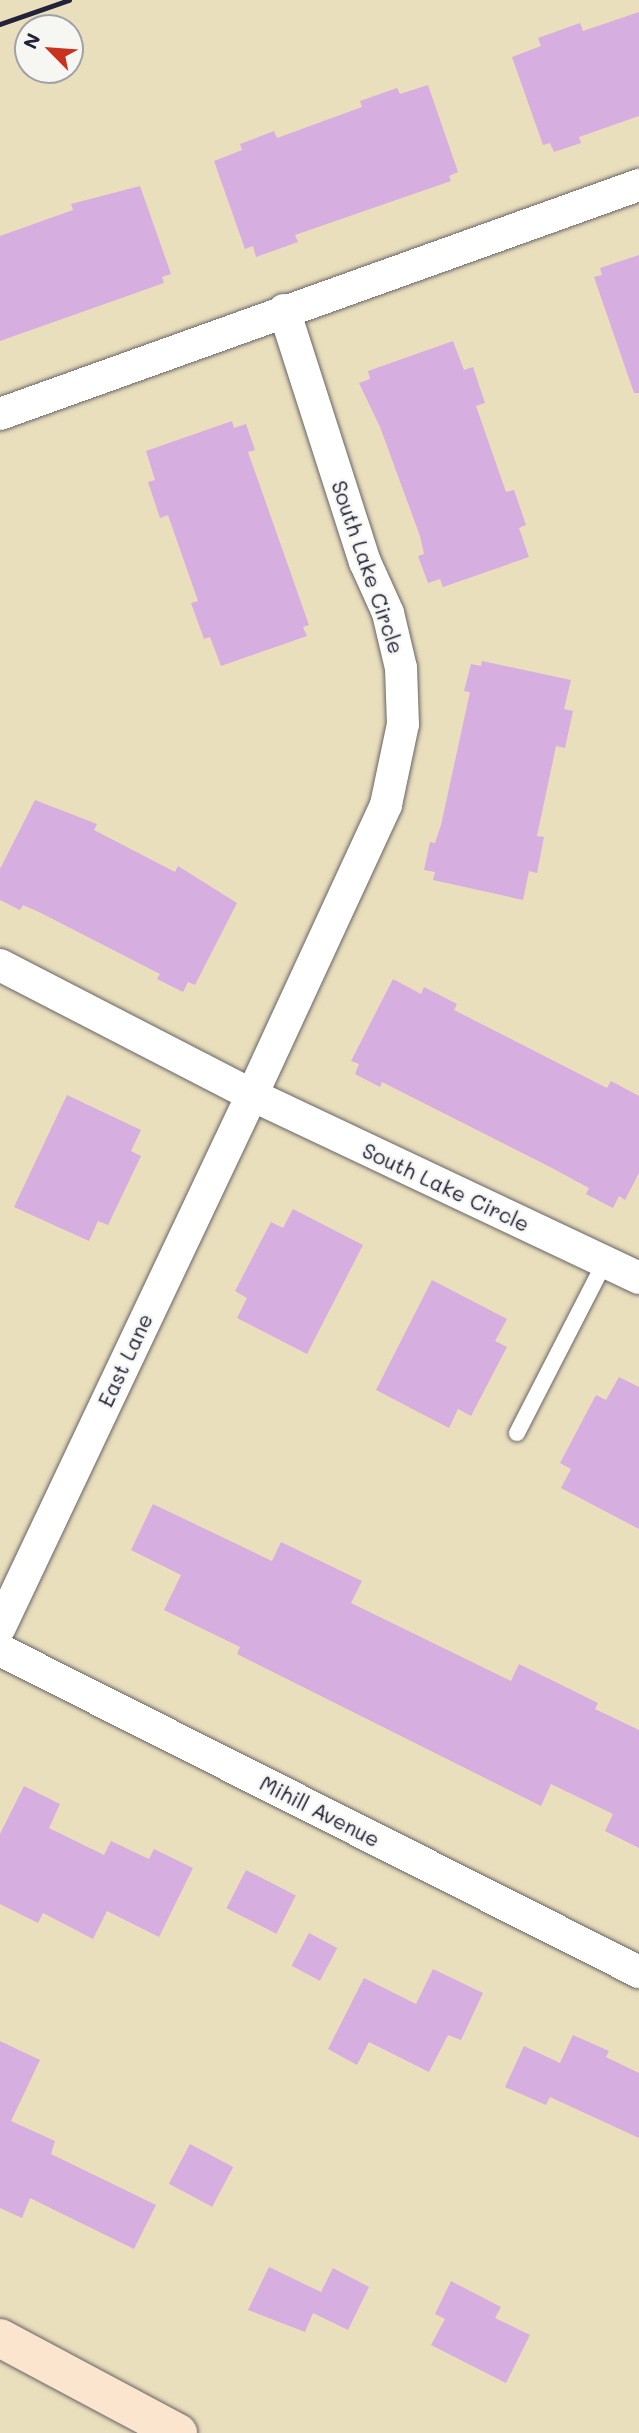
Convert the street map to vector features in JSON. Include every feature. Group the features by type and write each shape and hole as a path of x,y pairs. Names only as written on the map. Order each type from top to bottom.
{"main road":[{"path":"0,2338 156,2428"}],"street":[{"path":"0,414 639,184"},
{"name":"South Lake Circle","path":"252,1095 386,806 403,724 401,668 388,613 365,562 284,310"},
{"name":"South Lake Circle","path":"0,965 252,1095 639,1278"},
{"name":"East Lane","path":"0,1627 252,1095"},
{"name":"Mihill Avenue","path":"0,1650 639,1972"}],"lane":[{"path":"517,1433 605,1262"}],"building":[{"path":"639,12 639,116 579,137 581,143 554,152 550,143 543,145 512,57 541,46 538,38 580,23 583,31"},
{"path":"428,85 458,172 449,176 451,181 295,235 298,242 256,257 253,246 245,249 214,161 242,150 240,144 274,131 277,138 362,107 360,101 397,88 400,94"},
{"path":"140,186 171,274 162,277 164,283 0,341 0,236 73,210 71,204"},
{"path":"639,255 639,393 634,393 594,277 602,275 600,268"},
{"path":"453,341 464,370 473,367 485,403 476,406 506,492 514,490 526,525 519,528 529,557 443,587 440,579 428,583 418,556 424,554 420,536 380,427 359,383 370,379 368,371"},
{"path":"232,421 234,428 246,424 255,450 248,452 309,625 303,627 307,636 221,666 210,637 204,639 191,603 198,601 168,515 160,518 148,482 155,480 146,451"},
{"path":"482,661 571,680 564,709 573,711 565,748 556,746 537,836 544,837 537,873 529,871 523,900 433,880 435,872 424,870 430,842 435,843 441,825 470,692 464,691 471,664 481,666"},
{"path":"35,800 97,824 94,830 175,872 178,866 237,903 195,985 188,982 183,992 157,979 160,974 39,912 23,905 20,910 0,900 0,869"},
{"path":"393,979 421,994 424,987 457,1004 454,1010 607,1088 611,1081 639,1096 639,1173 625,1200 619,1196 613,1208 586,1194 589,1188 550,1167 382,1082 380,1087 355,1074 359,1064 351,1061"},
{"path":"67,1095 141,1130 131,1151 141,1156 108,1225 98,1221 89,1241 14,1207"},
{"path":"293,1209 363,1245 307,1354 237,1318 247,1298 235,1291 271,1222 283,1228"},
{"path":"432,1280 507,1319 495,1341 507,1347 471,1416 458,1409 449,1428 376,1390"},
{"path":"619,1377 639,1387 639,1529 561,1488 571,1469 560,1463 596,1395 606,1400"},
{"path":"153,1504 272,1561 281,1542 362,1581 351,1603 511,1681 519,1664 598,1703 595,1709 639,1730 639,1848 605,1831 613,1814 551,1784 541,1806 237,1654 240,1647 164,1610 181,1575 131,1550"},
{"path":"24,1786 60,1804 49,1828 104,1855 111,1841 149,1859 154,1849 193,1868 159,1937 107,1911 93,1939 43,1913 38,1923 0,1904 0,1834"},
{"path":"246,1870 296,1895 276,1934 226,1908"},
{"path":"309,1933 337,1948 320,1981 292,1966"},
{"path":"433,1969 483,1993 461,2040 448,2035 429,2072 369,2042 357,2065 328,2049 364,1978 416,2004"},
{"path":"573,2035 609,2051 606,2057 639,2073 639,2138 550,2097 546,2105 505,2087 524,2046 560,2063"},
{"path":"0,2041 40,2060 11,2121 55,2141 51,2154 156,2205 134,2249 30,2198 22,2218 0,2208"},
{"path":"190,2144 233,2167 212,2207 169,2184"},
{"path":"269,2267 321,2292 333,2268 369,2287 348,2330 313,2313 305,2332 248,2310"},
{"path":"451,2281 501,2307 495,2318 530,2335 506,2383 431,2345 445,2319 435,2314"}],"railway":[{"path":"0,24 69,0"}]}
